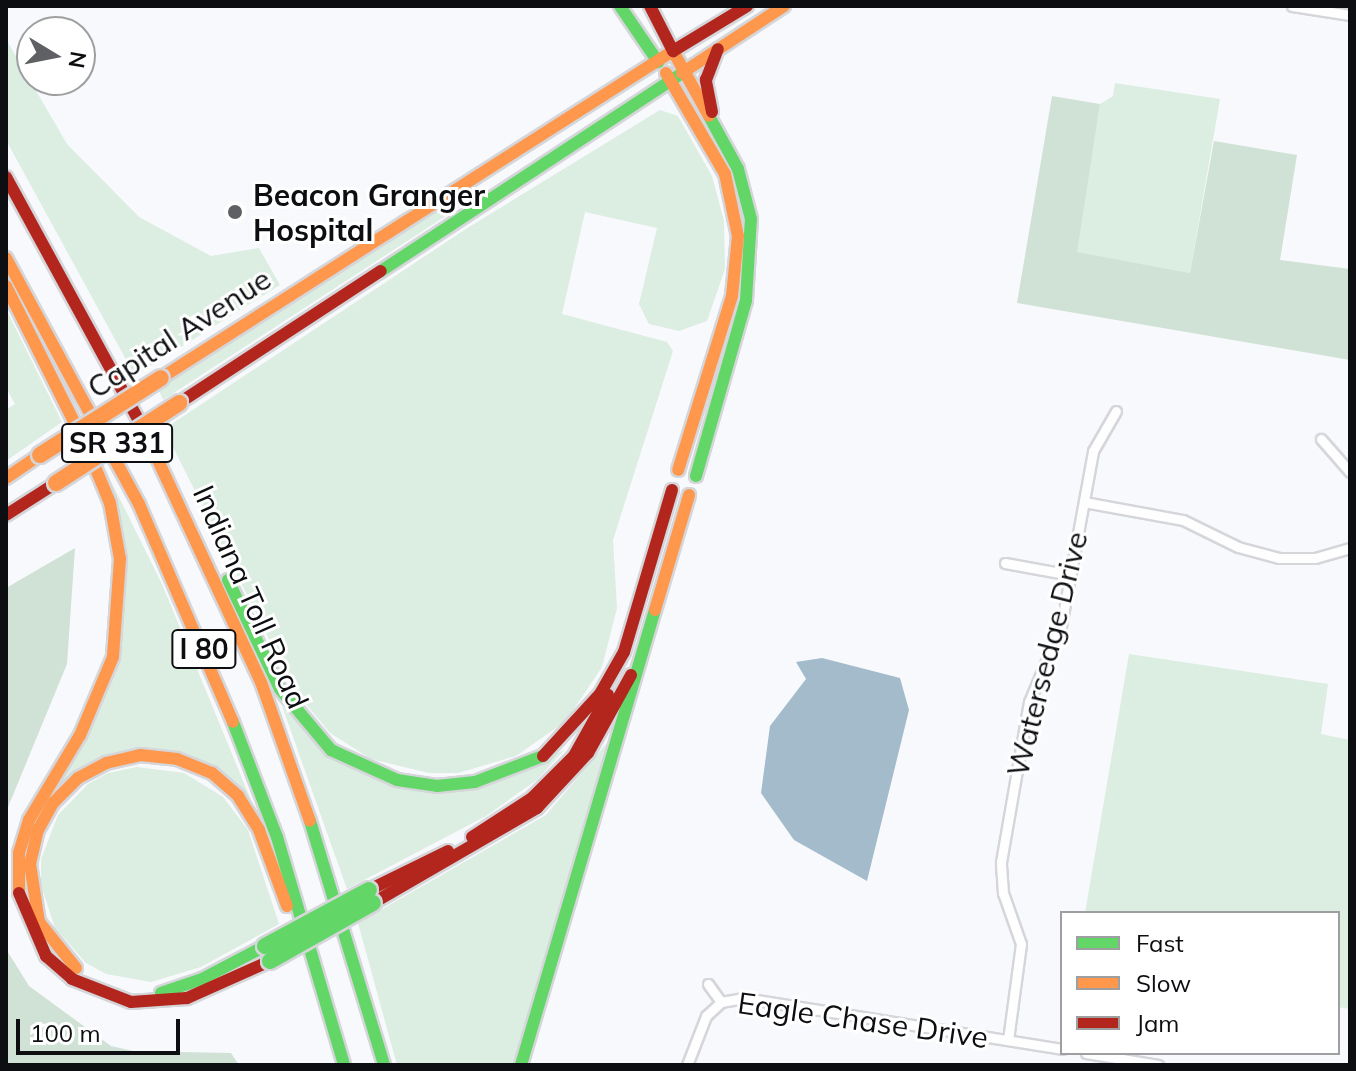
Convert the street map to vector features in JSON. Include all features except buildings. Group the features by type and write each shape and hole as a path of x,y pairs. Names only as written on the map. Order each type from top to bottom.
{"main road":[{"path":"620,6 658,62 676,76 721,136"},
{"path":"650,6 673,51 676,76 725,174 739,244 732,296 678,470"},
{"name":"Capital Avenue","path":"6,478 747,6"},
{"name":"Capital Avenue","path":"6,515 784,6"},
{"path":"696,476 746,300 752,253 744,185 721,136 706,80 718,49"},
{"name":"Indiana Toll Road","path":"6,177 174,489 261,682 299,780 384,1065"},
{"name":"I 80","path":"6,258 139,504 217,680 277,837 342,1057"},
{"path":"6,286 88,450 110,503 120,559 120,609 113,657 80,735 29,820 19,853 18,888 28,923 46,956 72,979 131,1002 187,998 371,897 502,833 564,784 606,728 645,644"},
{"path":"174,489 209,540 280,689 331,750 361,768 437,786 509,773 543,756 575,727 624,652"},
{"path":"371,897 532,798 574,756 604,708 624,652 672,490"},
{"path":"521,1065 689,495"},
{"path":"267,953 165,992 111,987 85,975 55,948 39,922 31,894 30,864 38,830 53,803 78,778 106,763 140,755 177,759 212,773 238,796 259,830 342,1057"}],"street":[{"path":"1292,6 1350,15"},
{"name":"Watersedge Drive","path":"1008,1040 1021,944 1003,893 1001,862 1029,702 1061,626 1093,451 1116,411"},
{"path":"1321,439 1350,472"},
{"path":"1084,502 1183,520 1238,547 1279,558 1315,558 1350,548"},
{"path":"1005,563 1071,575"},
{"path":"687,1065 717,1005 708,984"},
{"name":"Eagle Chase Drive","path":"717,1005 744,998 1060,1049"},
{"path":"1098,1055 1158,1065"}],"green space":[{"path":"6,39 16,56 16,96 39,96 67,144 139,217 211,256 259,248 280,285 135,376 6,140"},
{"path":"1115,83 1220,99 1190,273 1076,252 1100,104 1113,96"},
{"path":"1052,96 1100,104 1077,252 1190,273 1214,141 1297,155 1280,260 1350,269 1350,360 1017,303"},
{"path":"660,110 678,116 712,176 724,221 725,269 707,321 679,331 649,324 639,304 657,228 585,212 562,314 667,342 673,351 613,540 617,608 602,667 566,721 516,756 458,773 429,773 371,759 330,733 295,691 164,429 469,227"},
{"path":"474,188 478,195 163,400 159,390 179,375"},
{"path":"6,309 62,422 6,461 6,410 15,404 6,388"},
{"path":"103,465 162,584 251,800 171,752 63,783 58,779 121,637"},
{"path":"75,548 67,664 6,812 6,588"},
{"path":"1129,654 1328,684 1321,734 1350,740 1350,1009 1340,1007 1340,911 1085,911"},
{"path":"282,706 321,746 363,773 497,782 564,750 538,779 486,816 347,889"},
{"path":"612,737 515,1065 397,1065 358,923 546,815"},
{"path":"137,767 184,773 223,797 248,830 279,924 201,967 151,982 106,974 86,963 55,928 41,885 41,859 58,815 88,784 108,773"},
{"path":"6,949 29,986 111,1046 133,1051 231,1053 239,1065 6,1065"}],"water":[{"path":"822,658 900,678 909,710 867,881 794,840 761,793 770,726 806,679 796,662"}],"traffic: fast":[{"path":"620,6 658,62"},
{"path":"381,271 682,73"},
{"path":"696,476 746,300 751,219 738,169 709,116"},
{"path":"228,580 280,689 331,750 397,780 437,786 475,782 543,756"},
{"path":"521,1065 655,610"},
{"path":"233,722 277,837 344,1065"},
{"path":"310,821 384,1065"},
{"path":"265,946 369,890"},
{"path":"270,961 373,903"},
{"path":"161,993 202,979 265,946"}],"traffic: slow":[{"path":"682,73 784,6"},
{"path":"161,378 673,51 709,116"},
{"path":"666,73 725,174 738,236 732,296 678,470"},
{"path":"6,258 139,504 233,722"},
{"path":"6,286 88,450 110,503 120,559 113,657 80,735 29,820 19,853 19,893"},
{"path":"40,455 161,378"},
{"path":"56,483 179,403"},
{"path":"143,428 261,682 310,821"},
{"path":"6,478 40,455"},
{"path":"655,610 689,495"},
{"path":"76,968 39,922 30,864 38,830 53,803 78,778 106,763 140,755 177,759 212,773 238,796 259,830 287,906"}],"traffic: jam":[{"path":"650,6 673,51"},
{"path":"673,51 747,6"},
{"path":"712,112 706,80 718,49"},
{"path":"6,177 143,428"},
{"path":"179,403 381,271"},
{"path":"6,515 56,483"},
{"path":"543,756 600,694 624,652 672,490"},
{"path":"373,903 537,808 588,753 631,675"},
{"path":"472,837 532,798 574,756 608,695"},
{"path":"369,890 448,851"},
{"path":"19,893 46,956 72,979 131,1002 187,998 270,961"}],"place":[{"name":"Beacon Granger Hospital","path":"235,212"}]}
